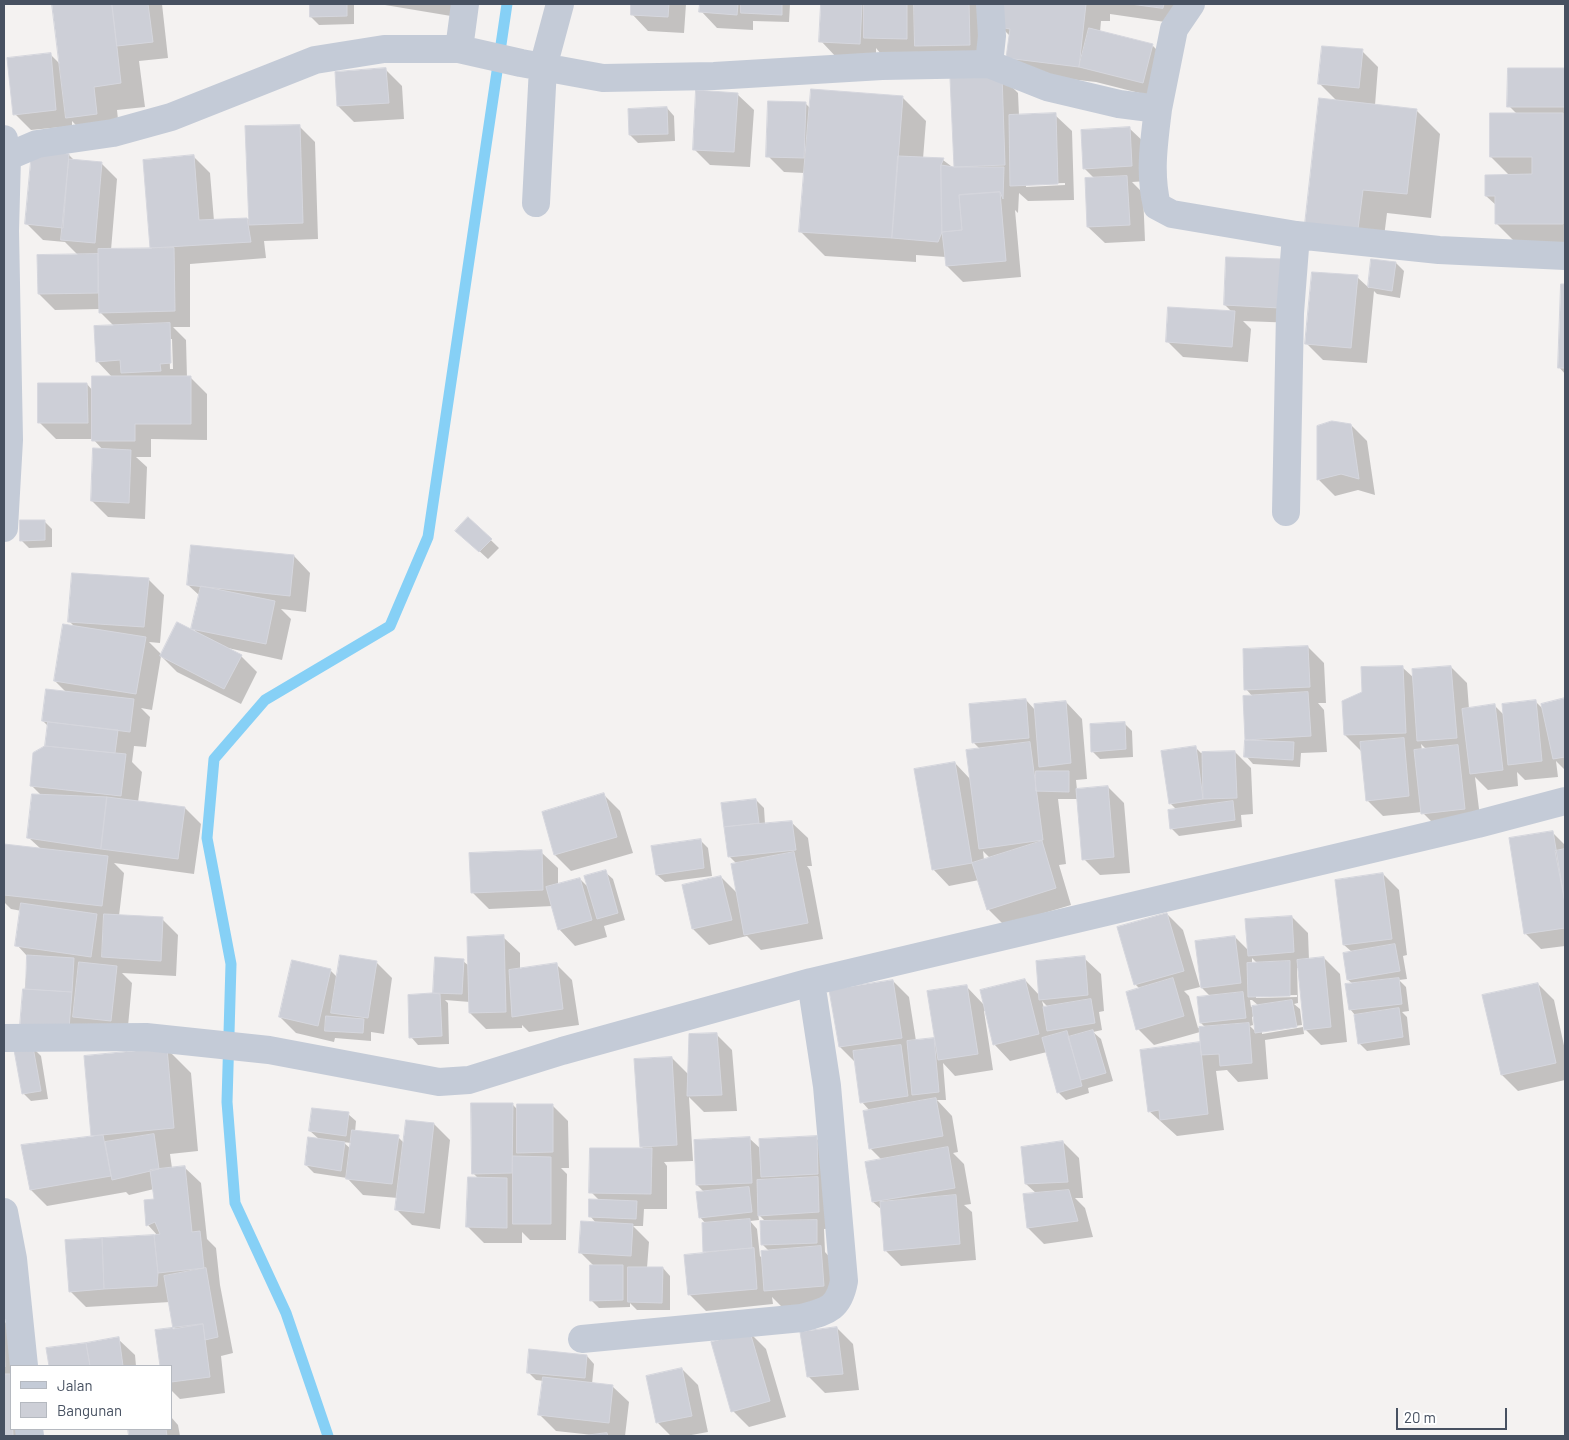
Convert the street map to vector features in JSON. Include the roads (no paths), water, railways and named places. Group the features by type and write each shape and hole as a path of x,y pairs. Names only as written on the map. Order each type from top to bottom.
{"street":[{"path":"459,49 465,4"},
{"path":"536,203 532,65 560,4"},
{"path":"989,64 992,36 990,4"},
{"path":"1191,4 1174,29 1158,109 1152,166 1152,185 1157,206 1172,214 1296,235 1439,250 1565,256"},
{"path":"4,528 9,440 5,151 36,144 113,133 172,117 314,60 384,49 459,49 603,78 714,76 882,66 989,64 1047,87 1119,104 1158,109"},
{"path":"1286,512 1290,313 1296,235"},
{"path":"4,1038 146,1037 269,1050 439,1082 469,1080 562,1051 811,982 1468,826 1565,801"},
{"path":"582,1339 802,1318 822,1312 836,1304 841,1296 843,1272 827,1086 811,982"},
{"path":"4,1212 12,1312 24,1365"}],"waterway":[{"path":"328,1436 286,1313 235,1203 227,1102 231,964 207,838 214,759 265,700 390,626 428,537 507,4"}]}
